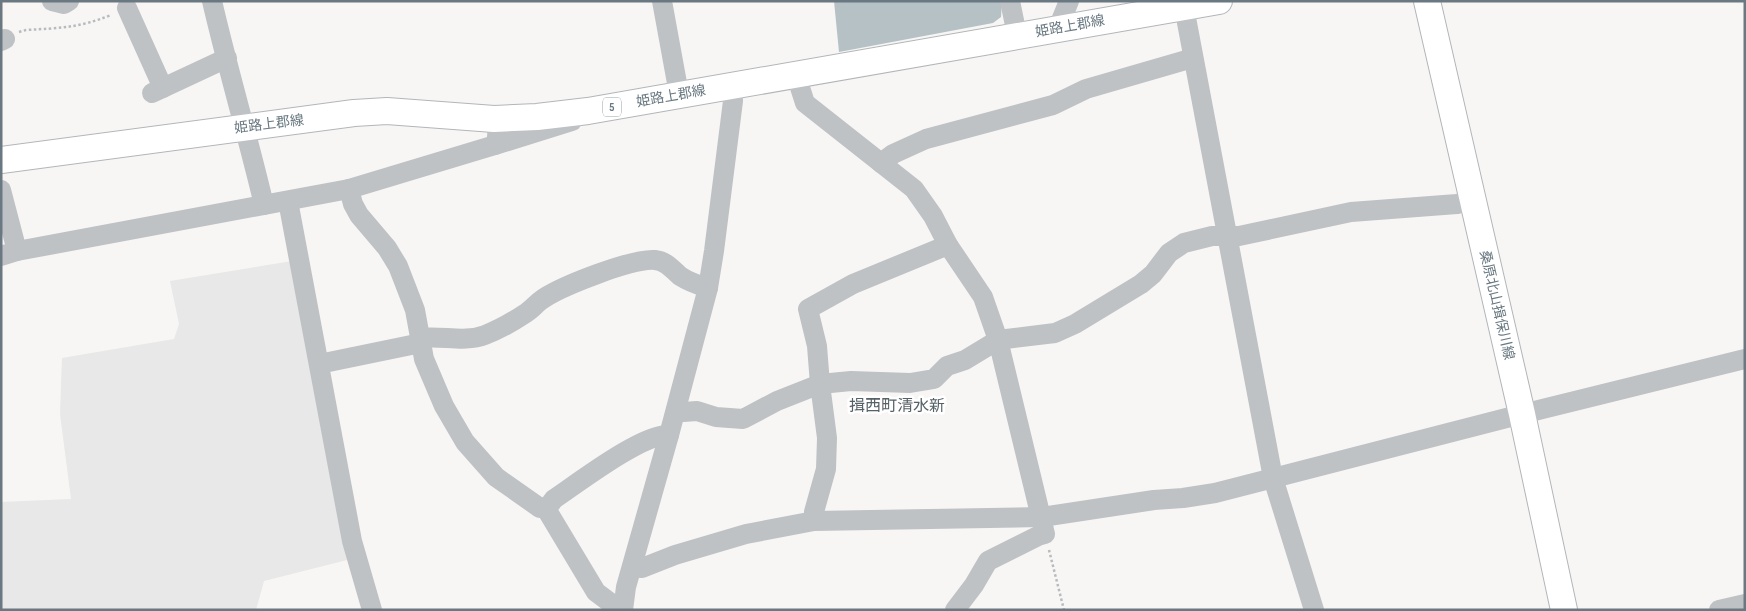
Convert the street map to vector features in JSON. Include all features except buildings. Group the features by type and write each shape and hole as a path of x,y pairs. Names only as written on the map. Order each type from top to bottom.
{"main road":[{"name":"姫路上郡線","path":"1,160 354,113 387,111 494,119 537,117 588,111 1219,1"},
{"name":"桑原北山揖保川線","path":"1427,1 1522,414 1564,610"}],"street":[{"path":"52,1 64,4 69,1"},
{"path":"212,1 264,205"},
{"path":"662,1 679,94"},
{"path":"1010,1 1017,36"},
{"path":"1058,28 1069,1"},
{"path":"1184,7 1273,478 1314,610"},
{"path":"127,8 157,91 227,58"},
{"path":"881,163 893,154 926,139 1053,105 1086,90 1193,58"},
{"path":"796,75 805,103 914,189 933,216 948,245 983,296 998,340 1044,526 1038,536 988,561 974,585 955,610"},
{"path":"669,435 661,434 619,455 554,499 548,507 548,512 596,592 612,604 623,608 626,587 632,567 669,435 676,410 708,288 723,184 733,101 733,85"},
{"path":"1,190 9,253 349,189 578,119 588,111"},
{"path":"494,119 498,130 498,138 495,145"},
{"path":"349,189 353,204 359,215 387,248 398,266 415,310 424,359 435,388 465,442 496,477 540,508 548,507"},
{"path":"676,410 683,412 697,411 716,417 742,418 777,400 820,384 851,381 910,383 934,379 947,366 965,360 998,340 1055,333 1075,324 1141,284 1153,274 1169,253 1184,244 1212,236 1239,236 1351,212 1457,204 1473,200"},
{"path":"288,201 352,541 372,610"},
{"path":"814,521 814,512 826,469 827,438 817,346 808,309 853,284 948,245"},
{"path":"319,364 421,341 433,336 469,339 486,335 526,313 540,300 552,294 610,270 641,261 656,260 666,263 695,285 708,288"},
{"path":"632,567 642,568 676,555 746,534 814,521 1044,526 1154,500 1215,493 1745,359"},
{"path":"1719,610 1745,604"}],"path":[{"path":"3,40 10,35 26,30 69,28 92,22 127,8"},
{"path":"1044,526 1064,610"}],"shaded area":[{"path":"834,1 1002,1 1001,17 993,23 839,52"},
{"path":"292,261 351,559 264,581 256,610 1,610 1,502 71,499 60,414 62,358 174,339 179,324 170,281"}],"district":[{"name":"揖西町清水新","path":"897,406"}]}
